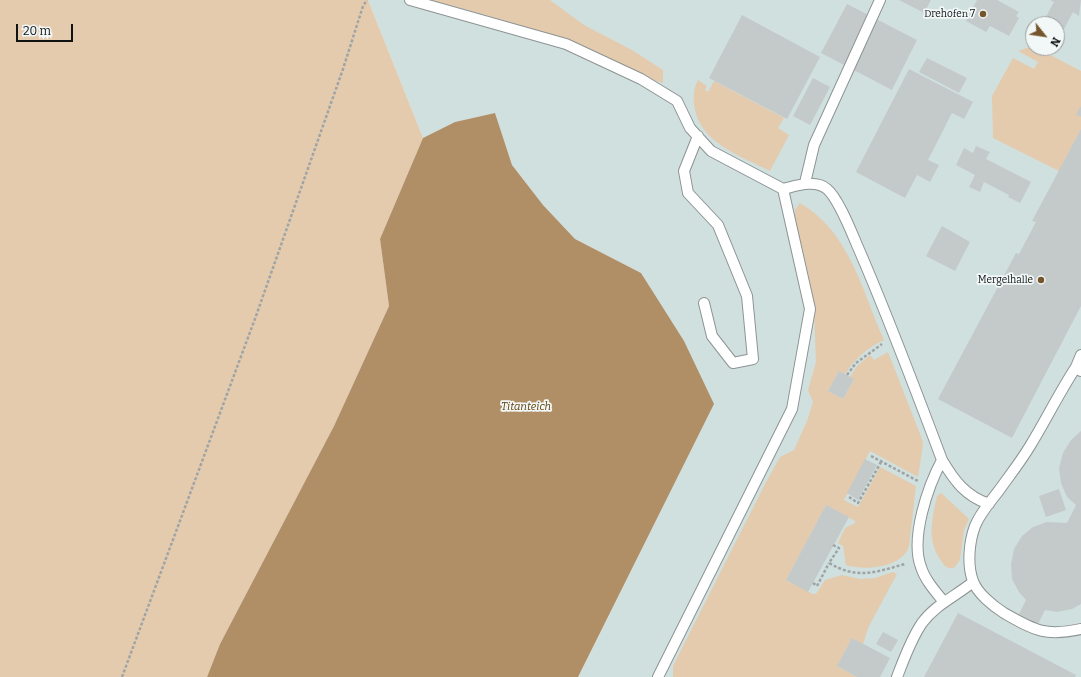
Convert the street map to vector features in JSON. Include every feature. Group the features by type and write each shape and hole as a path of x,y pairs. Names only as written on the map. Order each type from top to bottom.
{"lane":[{"path":"410,0 566,44 641,79 677,101 690,128 711,151 783,189 806,184 821,185 828,189 838,206 866,267 942,460 956,483 969,495 989,504"},
{"path":"806,184 814,146 880,0"},
{"path":"698,136 684,171 688,193 718,225 747,296 753,359 733,363 712,336 704,303"},
{"path":"658,677 792,409 810,309 783,189"},
{"path":"1081,355 1078,369 1057,395 1030,446 975,526 970,542 970,568 973,582 986,599 998,610 1032,629 1048,632 1068,632 1081,629"},
{"path":"942,460 924,498 920,528 919,560 926,579 944,602"},
{"path":"897,677 922,623 944,602 973,582"}],"path":[{"path":"122,677 256,316 343,69 363,6 367,0"},
{"path":"847,375 856,363 879,346 895,339"},
{"path":"870,456 929,487"},
{"path":"849,498 858,503 881,462"},
{"path":"813,583 817,586 839,548 833,545"},
{"path":"829,563 848,573 864,574 874,573 919,560"},
{"path":"818,573 823,575"}],"shaded area":[{"path":"0,0 368,0 423,138 380,239 389,306 334,426 220,644 207,677 0,677"},
{"path":"368,0 1081,0 1081,677 578,677 714,404 641,273 575,239 543,205 512,165 495,113 455,122 423,138"},
{"path":"429,0 550,0 584,25 632,50 663,70 663,83 628,70 572,43 465,9"},
{"path":"1025,49 1025,55 1018,51"},
{"path":"1027,56 1052,56 1081,71 1081,129 1059,171 993,138 992,96 1013,58 1034,69 1038,62"},
{"path":"698,80 707,86 705,90 708,92 714,81 784,118 778,128 789,135 770,171 734,153 712,138 703,129 697,117 694,104 694,92"},
{"path":"800,203 817,215 843,246 861,283 884,340 872,346 862,354 845,374 839,371 828,391 843,399 854,380 850,377 857,366 870,355 874,360 888,352 923,445 918,477 870,451 844,500 858,507 880,467 916,486 909,546 899,559 882,566 863,568 846,565 843,546 838,543 845,528 855,523 855,521 826,505 786,580 813,594 816,594 825,580 842,575 860,579 875,578 893,572 897,574 869,626 863,644 852,638 837,666 857,677 673,677 673,666 765,484 780,457 794,450 807,421 813,402 808,390 816,362 814,311 808,272 795,219 795,210"},
{"path":"941,493 969,519 964,530 960,560 954,568 948,568 943,564 937,554 932,538 932,522 935,505 937,496"}],"water":[{"name":"Titanteich","path":"495,113 512,165 543,205 575,239 641,273 684,341 714,404 578,677 207,677 220,644 334,426 389,306 380,239 423,138 455,122"}],"building":[{"path":"899,0 931,0 924,13"},
{"path":"977,0 997,0 1019,12 1016,16 1019,18 1009,36 990,26 986,32 966,21"},
{"path":"1050,0 1081,0 1079,16 1073,12 1065,27 1065,16 1046,16 1054,2"},
{"path":"847,4 917,40 892,90 821,53"},
{"path":"742,15 820,57 787,119 709,78"},
{"path":"927,58 967,78 959,93 919,72"},
{"path":"909,69 973,102 964,119 952,113 928,160 939,165 930,182 917,175 905,198 856,172"},
{"path":"813,78 830,87 810,125 793,116"},
{"path":"1081,106 1081,117 1076,114"},
{"name":"Mergelhalle","path":"1081,129 1081,306 1012,438 938,399 1016,253 1019,254 1036,222 1032,221"},
{"path":"976,146 990,152 986,159 1031,182 1020,203 1008,197 1009,195 984,182 980,192 969,187 975,175 956,165 964,148 973,153"},
{"path":"942,226 970,242 955,271 926,256"},
{"path":"839,371 854,379 843,399 828,391"},
{"path":"1081,431 1081,604 1072,609 1057,612 1045,610 1038,624 1019,614 1026,600 1019,592 1012,579 1011,564 1014,549 1022,536 1033,527 1047,522 1067,523 1076,505 1067,497 1061,483 1059,468 1063,453 1071,440"},
{"path":"865,459 877,465 858,500 847,493"},
{"path":"1059,489 1066,510 1046,517 1039,496"},
{"path":"826,505 849,517 808,592 786,580"},
{"path":"958,613 1076,675 1075,677 924,677"},
{"path":"883,632 898,640 891,652 876,644"},
{"path":"852,638 890,658 880,677 857,677 837,666"}],"place":[{"name":"Drehofen 7","path":"983,14"},
{"name":"Mergelhalle","path":"1041,280"}]}
